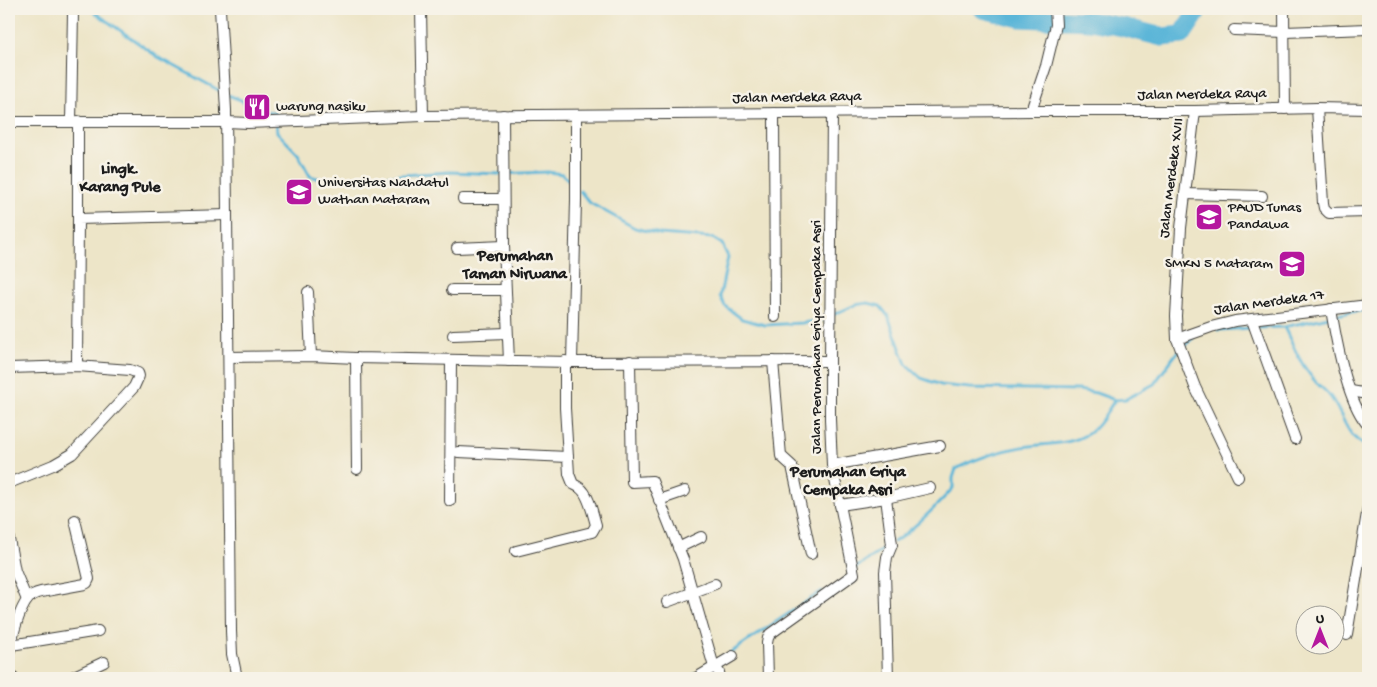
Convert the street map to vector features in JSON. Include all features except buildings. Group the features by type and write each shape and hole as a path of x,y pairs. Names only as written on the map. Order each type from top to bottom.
{"street":[{"path":"220,9 227,122 231,631 232,654 237,678"},
{"path":"421,9 423,116"},
{"path":"1031,111 1046,66 1056,25 1055,9"},
{"path":"1284,9 1285,109"},
{"path":"73,12 78,219 77,366"},
{"path":"1234,30 1285,32 1368,29"},
{"path":"1317,108 1322,204 1329,213 1368,212"},
{"name":"Jalan Merdeka Raya","path":"9,122 248,123 423,116 503,115 1196,111 1317,108 1368,110"},
{"name":"Jalan Merdeka XVII","path":"1196,111 1181,228 1176,316 1178,341 1182,356 1195,386 1238,477"},
{"path":"774,113 775,317"},
{"name":"Jalan Perumahan Griya Cempaka Asri","path":"768,678 768,638 770,634 852,578 854,574 832,465 830,324 832,113"},
{"path":"503,115 505,290 509,361"},
{"path":"516,551 592,532 596,525 590,504 583,491 572,482 569,474 565,408 576,200 576,115"},
{"path":"1185,194 1262,196"},
{"path":"463,199 503,199"},
{"path":"78,219 227,215"},
{"path":"458,248 504,246"},
{"path":"452,290 505,290"},
{"path":"308,292 311,356"},
{"name":"Jalan Merdeka 17","path":"1178,341 1210,327 1235,321 1253,325 1332,315 1368,305"},
{"path":"1332,315 1338,346 1351,391 1368,425"},
{"path":"1253,325 1295,439"},
{"path":"453,335 507,333"},
{"path":"229,357 311,356 630,362 830,361"},
{"path":"356,358 357,469"},
{"path":"450,501 451,360"},
{"path":"773,361 781,456 792,466 811,554"},
{"path":"630,362 632,482 652,481 678,548 714,667 720,672 720,678"},
{"path":"9,368 77,366 130,370 138,373 139,376 134,387 72,454 53,465 9,483"},
{"path":"1351,391 1368,394"},
{"path":"832,465 940,446"},
{"path":"458,452 568,457"},
{"path":"840,505 886,498 930,488"},
{"path":"659,500 685,491"},
{"path":"886,498 891,540 885,572 888,678"},
{"path":"1347,636 1368,507"},
{"path":"13,678 9,671 13,619 27,600 34,594 87,583 89,579 75,520"},
{"path":"678,548 700,537"},
{"path":"9,539 12,571 27,600"},
{"path":"667,602 715,584"},
{"path":"11,644 98,631"},
{"path":"696,678 733,656"},
{"path":"70,678 104,662"}],"waterway":[{"path":"90,9 158,57 222,92"},
{"path":"983,9 1020,18 1090,21 1162,37 1182,35 1196,14 1197,9"},
{"path":"228,95 241,100 251,110 275,112 277,132 298,154 310,176 324,180 450,172 500,174 548,172 562,174 574,185"},
{"path":"580,191 590,203 635,228 660,234 712,238 722,244 728,257 720,296 725,306 742,319 765,325 802,323 821,320 855,305 868,303 880,306 888,316 906,364 921,378 941,385 970,388 1078,390 1096,393 1115,400 1126,399 1154,384 1178,351"},
{"path":"1258,328 1284,327 1368,310"},
{"path":"1284,327 1306,369 1334,401 1349,431 1354,438 1368,446"},
{"path":"1218,330 1252,328"},
{"path":"1183,347 1193,338"},
{"path":"894,542 925,517 953,488 953,478 956,469 980,458 1005,451 1065,442 1082,437 1097,426 1115,400"},
{"path":"854,569 888,546"},
{"path":"730,653 822,591"},
{"path":"687,678 695,674"}],"place":[{"name":"warung nasiku","path":"257,107"},
{"name":"Universitas Nahdatul Wathan Mataram","path":"299,192"},
{"name":"PAUD Tunas Pandawa","path":"1209,217"},
{"name":"SMKN 5 Mataram","path":"1292,264"}],"district":[{"name":"Lingk. Karang Pule","path":"120,179"},
{"name":"Perumahan Taman Nirwana","path":"515,266"},
{"name":"Perumahan Griya Cempaka Asri","path":"848,482"}]}
